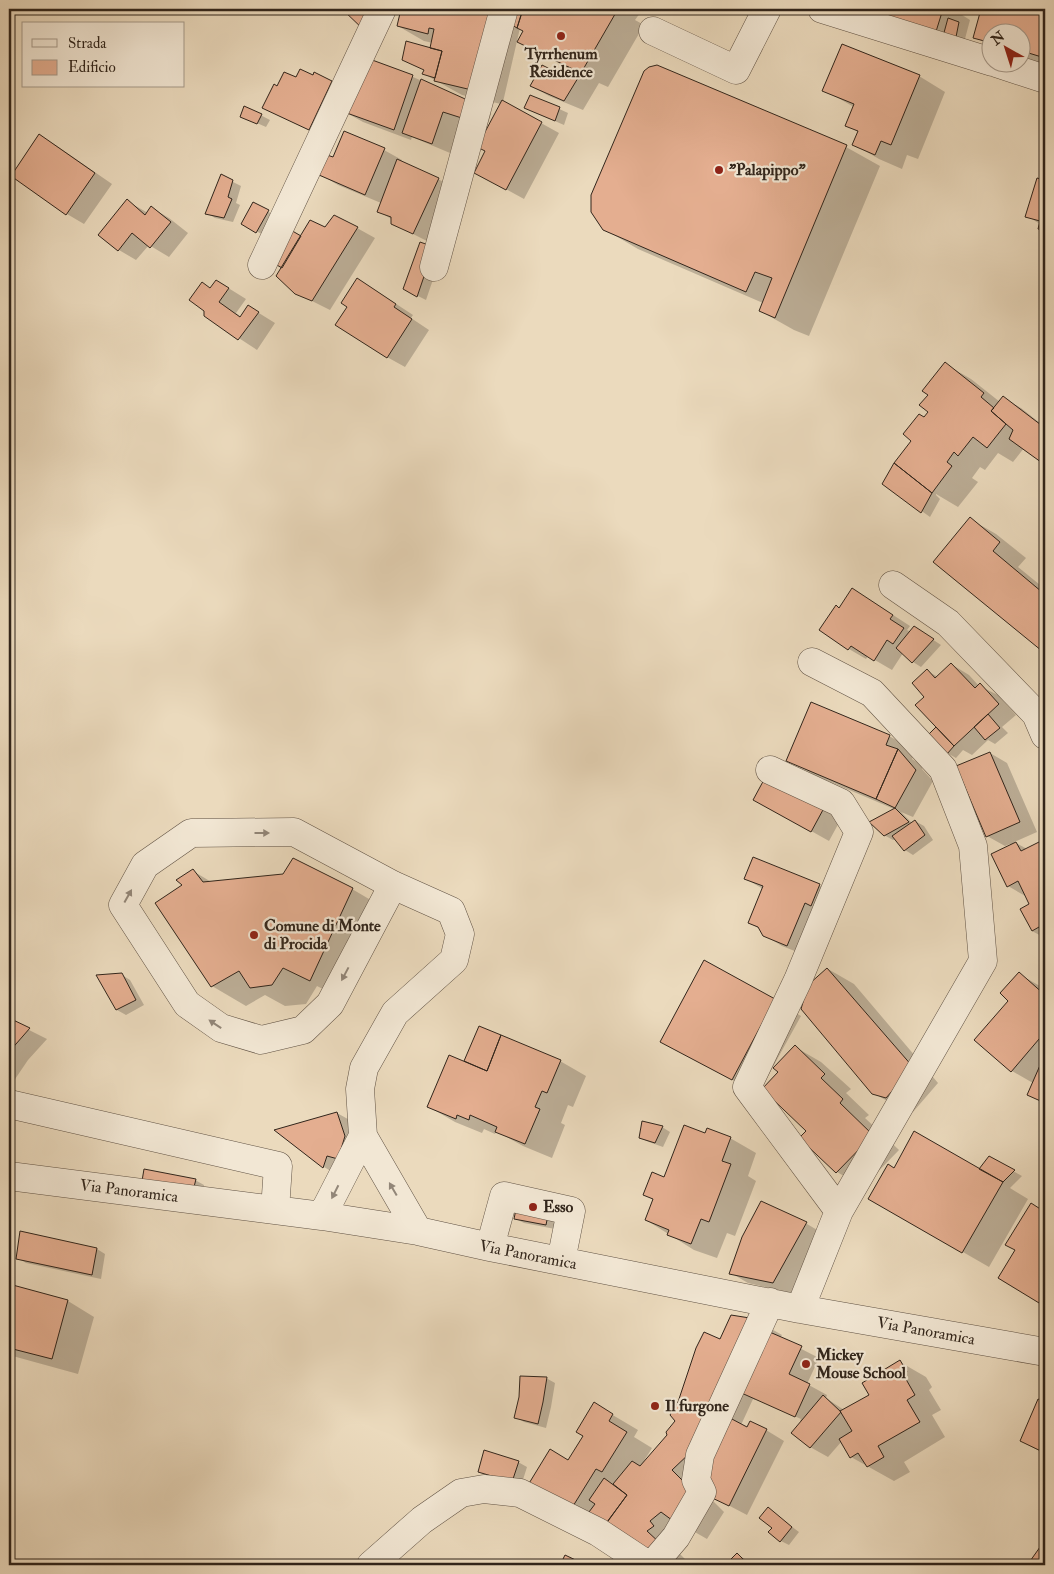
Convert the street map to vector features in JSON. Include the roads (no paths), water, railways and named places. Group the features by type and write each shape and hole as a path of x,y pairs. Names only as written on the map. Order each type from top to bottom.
{"street":[{"path":"262,265 382,9"},
{"path":"434,267 504,9"},
{"path":"653,32 736,70 767,9"},
{"path":"822,9 982,59"},
{"path":"1023,72 1045,79"},
{"path":"893,585 948,623 1036,714 1045,735"},
{"path":"800,1309 839,1210 983,961 973,846 943,768 872,693 812,662"},
{"path":"770,770 841,803 859,832 798,980 747,1087 839,1210"},
{"path":"393,885 330,1004 303,1030 260,1040 221,1028 187,1004 123,905 145,865 191,833 294,832 393,885 451,911 460,934 454,960 395,1013 364,1068 360,1089 363,1136 418,1231"},
{"path":"9,1104 278,1166 275,1210"},
{"path":"322,1216 363,1136"},
{"name":"Via Panoramica","path":"9,1176 322,1216 418,1231 490,1248 800,1309 1045,1352"},
{"path":"490,1248 504,1196 571,1211 561,1261"},
{"path":"371,1565 422,1520 461,1493 484,1489 520,1493 598,1532 650,1565 676,1537 702,1492 696,1480 700,1455 770,1302"}],"place":[{"name":"Tyrrhenum Residence","path":"561,36"},
{"name":"\"Palapippo\"","path":"719,170"},
{"name":"Comune di Monte di Procida","path":"254,935"},
{"name":"Esso","path":"533,1207"},
{"name":"Mickey Mouse School","path":"806,1364"},
{"name":"Il furgone","path":"655,1406"}]}
